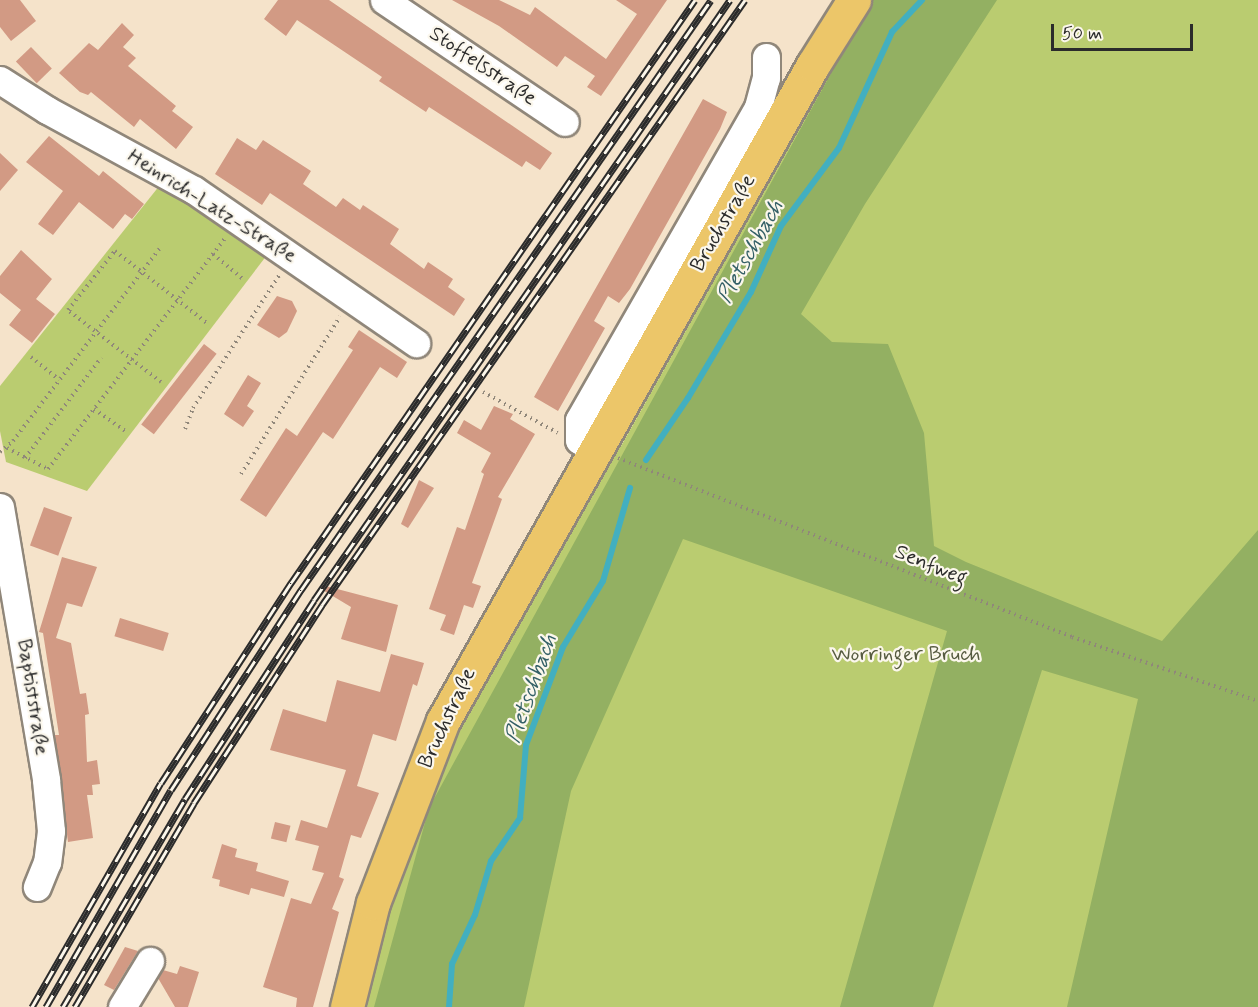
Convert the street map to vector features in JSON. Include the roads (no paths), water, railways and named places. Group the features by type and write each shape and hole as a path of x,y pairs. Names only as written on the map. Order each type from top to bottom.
{"main road":[{"name":"Bruchstraße","path":"347,1007 373,903 443,722 587,445 854,0"}],"street":[{"name":"Stoffelsstraße","path":"397,3 566,122"},
{"name":"Bruchstraße","path":"587,445 579,420 758,107 766,78 766,57"},
{"name":"Heinrich-Latz-Straße","path":"0,80 47,110 157,167 292,256 416,343"},
{"name":"Baptiststraße","path":"0,507 46,780 51,831 47,862 38,887"},
{"path":"122,1007 150,961"}],"waterway":[{"name":"Pletschbach","path":"646,460 688,398 751,292 781,226 839,148 892,32 922,0"},
{"name":"Pletschbach","path":"449,1007 452,964 475,915 491,861 520,818 526,745 563,647 603,581 630,488"}],"railway":[{"path":"32,1007 161,783 291,583 695,0"},
{"path":"46,1007 171,790 301,590 711,0"},
{"path":"63,1007 185,799 314,600 730,0"},
{"path":"75,1007 194,803 322,605 745,0"}],"park label":[{"name":"Worringer Bruch","path":"906,654"}]}
